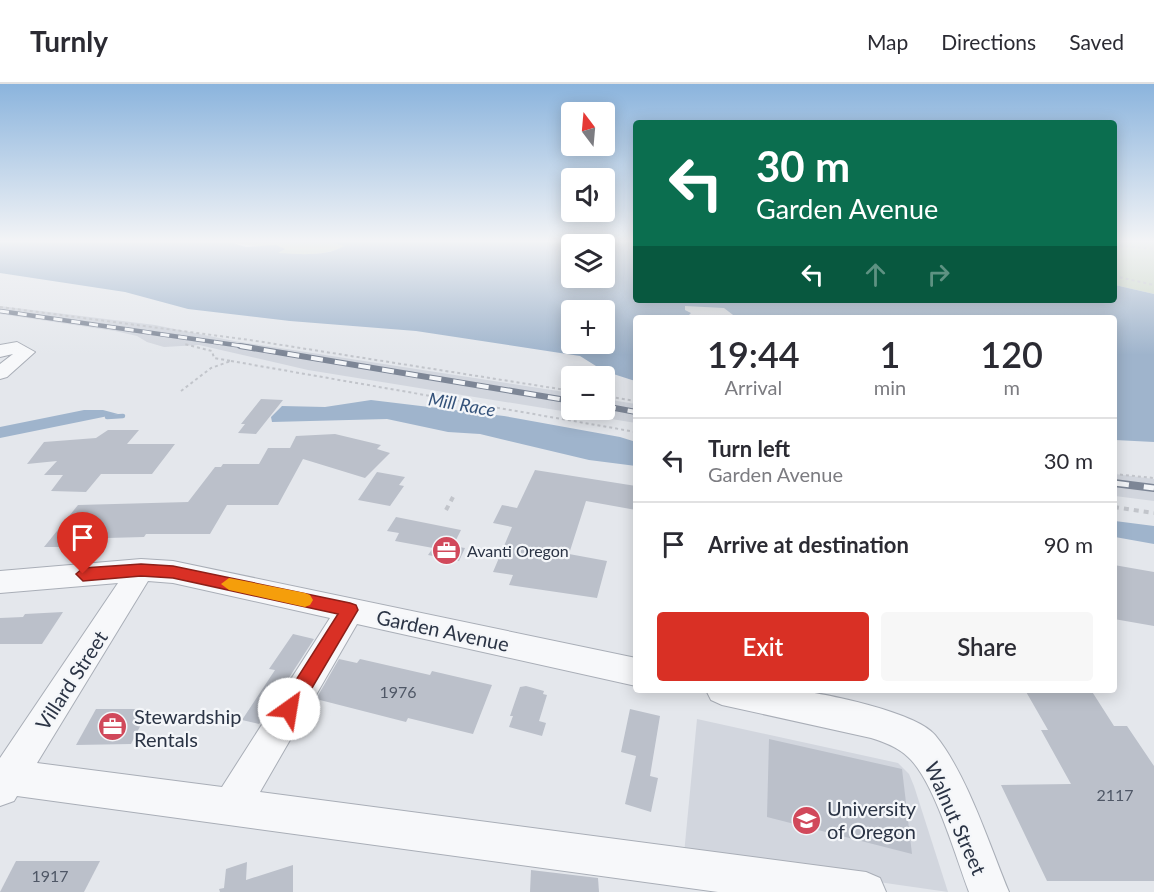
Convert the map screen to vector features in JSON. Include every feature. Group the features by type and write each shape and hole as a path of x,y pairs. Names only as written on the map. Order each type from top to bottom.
{"street":[{"path":"0,351 17,347 26,352 0,373"},
{"name":"Garden Avenue","path":"0,582 141,570 173,572 633,671"},
{"name":"Villard Street","path":"4,783 141,570"},
{"path":"231,807 350,610"},
{"name":"Walnut Street","path":"736,693 871,722 898,731 921,745 941,774 989,892"},
{"path":"4,783 231,807 866,892"}],"path":[{"path":"1130,280 1154,285"},
{"path":"0,307 208,335 561,389"},
{"path":"184,344 212,351 214,358 633,431"},
{"path":"181,391 211,368 231,361"},
{"path":"615,398 633,401"},
{"path":"1117,474 1154,478"},
{"path":"446,510 453,497"},
{"path":"1117,507 1154,513"}],"shaded area":[{"path":"0,306 155,325 234,341 561,391 561,411 308,370 199,345 164,347 137,336 0,314"},
{"path":"615,401 633,404 633,423 615,420"},
{"path":"1117,474 1154,479 1154,501 1117,496"},
{"name":"University of Oregon","path":"697,719 898,763 909,774 914,786 948,892 684,854"}],"green space":[{"path":"1117,280 1154,280 1154,294 1117,285"}],"water":[{"path":"44,280 561,280 561,288 615,288 615,280 633,280 633,303 1117,303 1117,285 1154,294 1154,442 1117,440 1117,315 733,315 724,308 685,306 685,310 691,313 689,315 633,315 633,380 615,374 615,366 596,366 580,356 567,354 615,354 615,300 561,300 561,353 416,331 290,321 188,309 125,292"},
{"path":"371,400 504,416 620,437 633,441 633,466 589,460 480,434 448,432 387,419 272,422 271,417 282,406 325,407"},
{"path":"84,410 103,410 118,414 0,438 0,427"},
{"path":"1117,521 1154,526 1154,544 1117,537"}],"building":[{"path":"261,399 283,400 256,434 238,433 245,424 241,424"},
{"path":"108,430 139,430 127,444 175,444 152,474 101,474 86,492 51,491 63,475 44,475 57,461 27,464 44,442 96,438"},
{"path":"335,434 381,445 377,449 390,453 365,478 303,459 278,505 227,505 210,534 146,534 144,537 107,538 101,547 44,547 78,505 188,502 215,467 221,467 223,464 259,464 268,448 290,448 296,436"},
{"path":"535,470 633,486 633,509 586,501 569,554 607,561 597,598 509,585 513,575 493,572 512,527 493,523 502,505 517,508"},
{"path":"377,472 405,477 399,485 404,486 390,506 358,500"},
{"path":"396,517 461,530 453,546 465,548 459,561 428,555 433,548 395,541 399,533 387,531"},
{"path":"1117,566 1154,572 1154,626 1117,620"},
{"path":"63,612 42,644 0,644 0,618"},
{"path":"293,634 314,639 259,724 242,720 275,670 269,669"},
{"path":"339,659 357,663 360,659 430,675 432,671 492,685 473,734 408,718 406,722 316,699"},
{"path":"526,686 544,691 543,694 547,695 539,721 546,723 542,736 509,727 513,716 510,716 520,687"},
{"path":"1027,693 1093,693 1114,726 1127,726 1154,766 1154,881 1047,881 1001,785 1071,784 1041,730 1048,730"},
{"name":"Stewardship Rentals","path":"96,709 149,709 131,744 76,745"},
{"path":"630,709 660,716 650,776 658,778 651,812 625,804 636,756 621,752"},
{"path":"769,739 902,769 912,854 767,817"},
{"path":"16,861 100,861 84,892 0,892"},
{"path":"247,862 246,880 293,865 293,892 220,892 219,889 224,888 226,869"},
{"path":"531,870 598,878 599,892 530,892"}],"waterway":[{"name":"Mill Race","path":"107,417 123,416"}],"railway":[{"path":"0,311 249,347"},
{"path":"240,346 561,399"},
{"path":"615,408 633,411"},
{"path":"1117,483 1154,488"}],"slow traffic":[{"path":"229,584 305,600"}],"place":[{"name":"Avanti Oregon","path":"446,550"},
{"name":"Stewardship Rentals","path":"113,727"},
{"name":"University of Oregon","path":"806,820"}],"route":[{"path":"83,574 141,570 173,572 350,610 289,709"}]}
